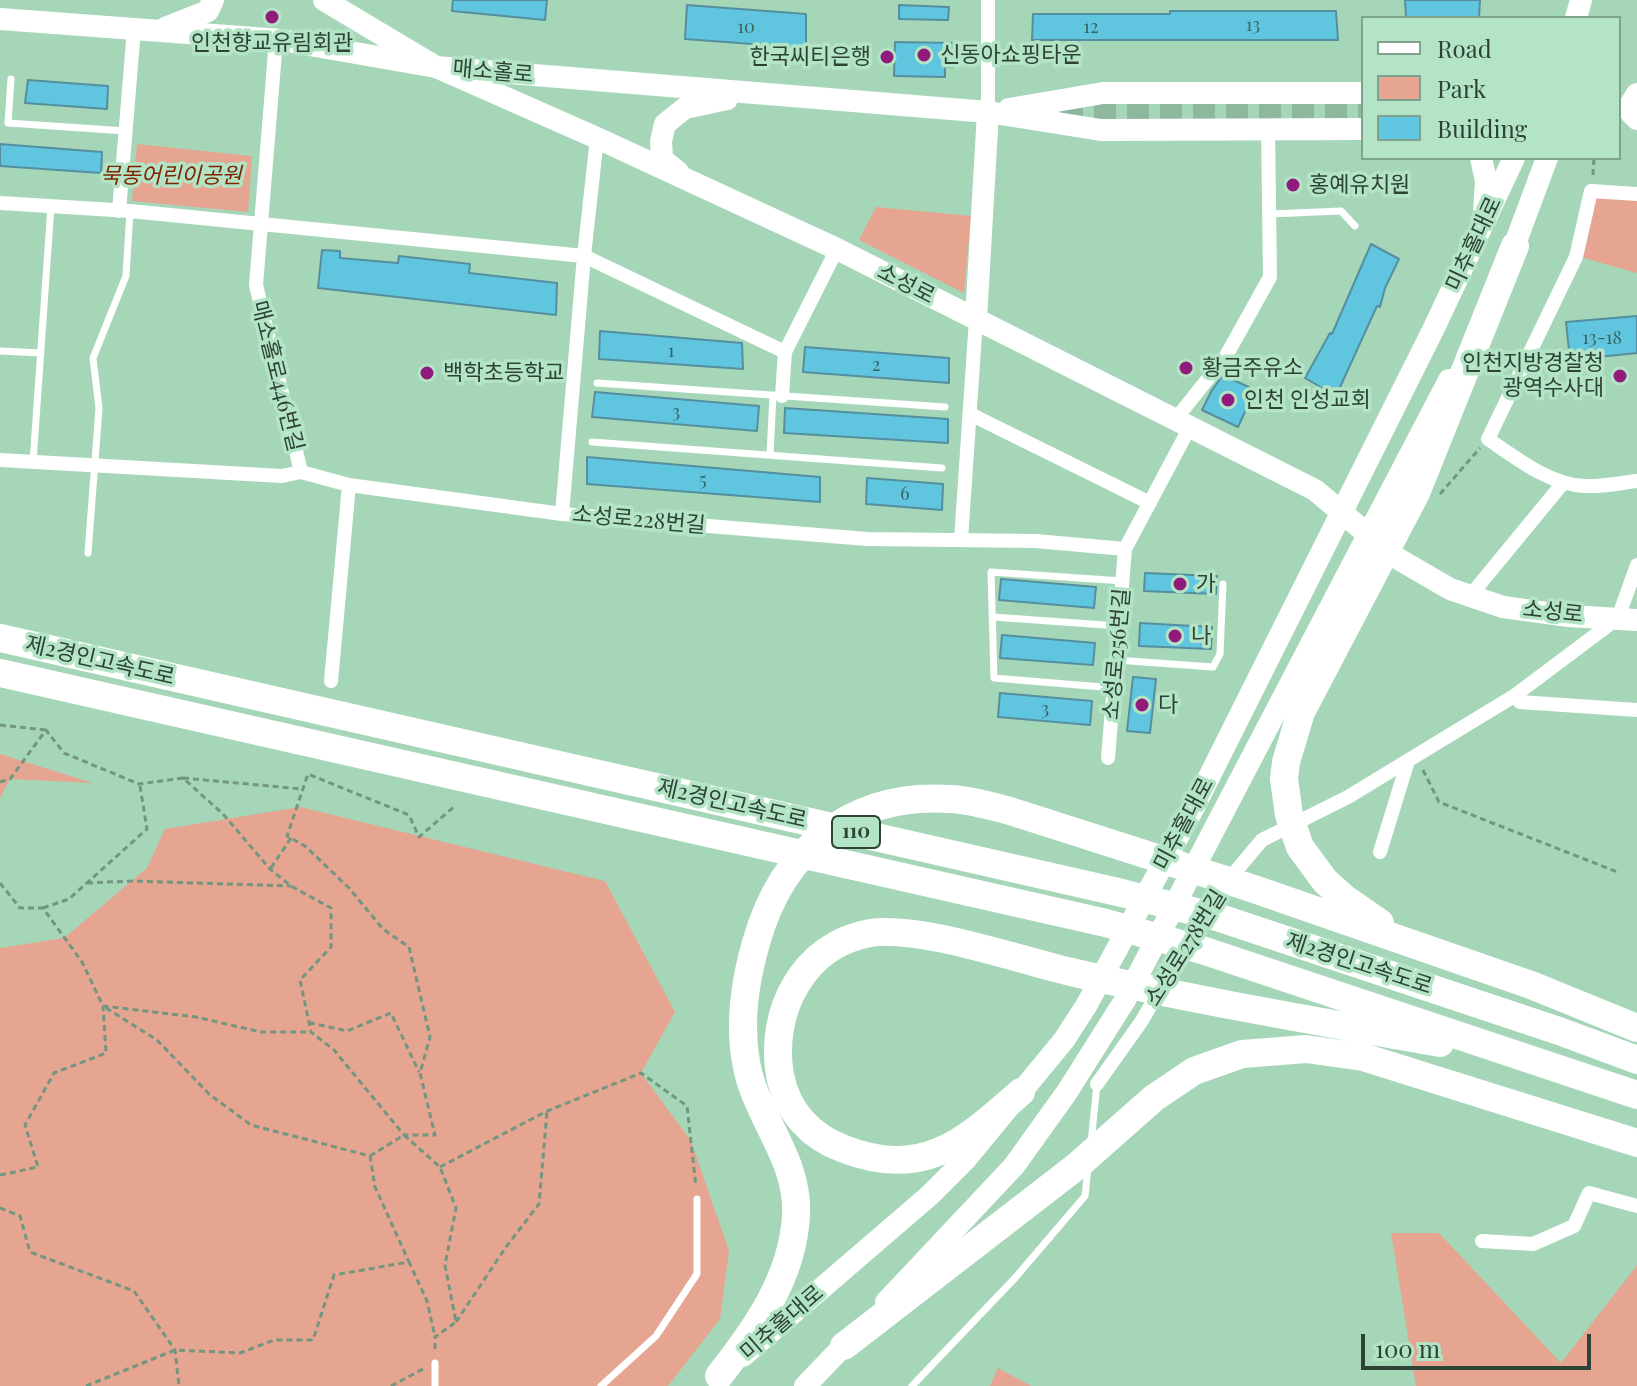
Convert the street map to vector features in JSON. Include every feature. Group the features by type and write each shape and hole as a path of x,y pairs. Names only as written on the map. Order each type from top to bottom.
{"highway":[{"path":"1440,955 1364,913 1325,881 1308,861 1294,833 1286,797 1285,770 1301,712 1410,481 1515,246"},
{"name":"제2경인고속도로","path":"0,638 1122,893 1220,918 1637,1060"},
{"name":"제2경인고속도로","path":"0,673 1106,923 1202,950 1637,1095"},
{"path":"715,1381 770,1303 785,1270 794,1237 796,1200 792,1173 751,1083 743,1030 749,967 763,919 782,880 814,842 848,818 886,804 937,798 971,801 1021,814 1254,889 1531,985 1637,1028"},
{"path":"1021,1092 963,1140 931,1155 895,1160 850,1152 812,1132 788,1099 780,1072 779,1052 785,1006 796,984 813,962 840,943 872,933 925,937 1179,996 1535,1059"},
{"path":"844,1346 1077,1166 1154,1098 1194,1071 1242,1054 1285,1049 1327,1051 1398,1066 1637,1143"}],"main road":[{"path":"145,30 185,22 208,11 213,0"},
{"name":"소성로","path":"324,0 436,67 837,249 1315,490 1395,557 1450,589 1503,607 1569,616 1628,619"},
{"name":"매소홀로","path":"0,19 276,40 436,67 988,112"},
{"path":"1637,92 1630,105 1637,121"},
{"path":"988,112 1103,93 1361,93"},
{"path":"685,178 662,159 661,141 665,124 685,108 765,94"},
{"path":"988,112 1101,130 1361,129"},
{"path":"976,319 988,112"},
{"path":"1479,233 1486,191 1482,160"},
{"name":"미추홀대로","path":"715,1381 930,1195 965,1160 1064,1040 1086,1006 1193,809 1368,460 1513,160"},
{"name":"미추홀대로","path":"1515,246 1546,160"},
{"name":"미추홀대로","path":"805,1386 1014,1166 1067,1092 1125,1000 1361,550 1410,481"}],"street":[{"path":"988,0 988,112"},
{"path":"125,211 126,131 145,30"},
{"name":"매소홀로446번길","path":"276,40 256,285 301,472 349,485 562,514"},
{"name":"소성로256번길","path":"1108,758 1125,549 1150,503 1183,423 1226,356 1270,277 1268,129"},
{"name":"소성로228번길","path":"597,138 562,514 867,539 961,540"},
{"path":"1637,194 1591,191 1576,257 1488,439 1521,462 1563,483 1586,486 1637,481"},
{"path":"0,203 125,211 584,256 785,352"},
{"path":"778,396 785,352 837,249"},
{"path":"976,319 961,540 1036,541 1125,549"},
{"path":"970,414 1150,503"},
{"path":"0,460 282,476 301,472"},
{"path":"1470,596 1563,483"},
{"path":"331,681 349,485"},
{"path":"1628,619 1637,565"},
{"name":"소성로278번길","path":"1097,1084 1141,1022 1215,896 1262,840 1348,797 1514,696 1628,619"},
{"path":"1514,696 1520,702 1637,710"},
{"path":"1380,852 1412,758"},
{"path":"1482,1241 1533,1244 1574,1226 1589,1193 1637,1206"}],"lane":[{"path":"11,79 8,123 126,131"},
{"path":"33,462 51,206"},
{"path":"88,553 99,408 93,358 126,276 125,211"},
{"path":"1268,214 1341,211 1355,226"},
{"path":"0,351 41,353"},
{"path":"597,383 945,407"},
{"path":"770,455 778,396"},
{"path":"592,442 942,468"},
{"path":"1114,688 994,678 991,572 1123,581"},
{"path":"1116,660 1213,667 1220,654 1223,584"},
{"path":"993,617 1119,626"},
{"path":"912,1386 1015,1278 1085,1196 1097,1084"},
{"path":"601,1386 656,1336 697,1274 697,1199"},
{"path":"435,1363 435,1386"}],"path":[{"path":"1591,191 1594,160"},
{"path":"0,725 46,730 64,753 139,784 183,778 303,789"},
{"path":"0,782 10,779 46,730"},
{"path":"1412,758 1439,802 1620,873"},
{"path":"420,1073 430,1037 409,947 383,929 349,888 305,846 287,836 308,774 409,815 419,837 456,805"},
{"path":"183,778 223,814 270,869 291,886 331,908 331,947 300,980 311,1032"},
{"path":"0,883 20,908 43,908 69,899 147,829 139,784"},
{"path":"270,869 291,838"},
{"path":"87,883 132,881 291,886"},
{"path":"0,1175 38,1167 25,1125 54,1073 106,1053 103,1006 82,962 43,908"},
{"path":"103,1006 157,1040 209,1094 251,1125 370,1156 404,1135 435,1135 420,1073 391,1013 347,1031 311,1023 311,1032"},
{"path":"103,1006 196,1017 261,1032 311,1032 334,1050 404,1135 440,1167 456,1208 445,1265 456,1322"},
{"path":"440,1167 547,1111 641,1073 687,1106 697,1199"},
{"path":"435,1337 456,1322 539,1204 547,1111"},
{"path":"370,1156 375,1187 427,1301 435,1337 435,1363 391,1386"},
{"path":"0,1208 20,1216 30,1252 134,1291 175,1350 179,1386"},
{"path":"86,1386 175,1350 240,1353 274,1340 313,1340 334,1275 409,1262"}],"green space":[{"name":"묵동어린이공원","path":"137,144 252,156 248,212 132,201"},
{"path":"1593,193 1637,196 1637,273 1580,257"},
{"path":"876,207 971,216 964,293 859,240"},
{"path":"0,754 93,783 10,779 0,798"},
{"path":"300,807 605,881 675,1012 641,1073 691,1141 729,1251 720,1319 668,1386 0,1386 0,948 64,938 147,868 165,829"},
{"path":"1391,1233 1439,1233 1561,1363 1637,1265 1637,1386 1416,1386"},
{"path":"998,1368 1031,1386 990,1386"}],"building":[{"path":"453,0 547,0 545,20 452,11"},
{"path":"1405,0 1480,0 1479,16 1406,16"},
{"path":"687,5 806,14 806,48 685,39"},
{"path":"899,5 949,7 948,20 899,19"},
{"path":"1170,11 1336,11 1338,40 1032,40 1033,14 1170,14"},
{"name":"신동아쇼핑타운","path":"895,42 954,43 953,67 945,67 945,77 894,76"},
{"path":"28,80 108,86 107,109 25,103"},
{"path":"0,144 102,152 101,173 0,166"},
{"path":"1371,244 1399,259 1380,307 1377,306 1336,396 1305,378 1332,334"},
{"path":"322,250 340,251 340,258 398,263 399,256 470,264 469,273 557,283 556,315 318,288"},
{"path":"1637,316 1637,353 1570,360 1566,322"},
{"path":"600,331 742,343 743,369 599,359"},
{"path":"805,347 949,358 949,383 803,372"},
{"name":"인천 인성교회","path":"1223,375 1255,390 1238,427 1202,410"},
{"path":"595,392 759,406 757,431 592,417"},
{"path":"785,408 948,419 948,443 784,433"},
{"path":"587,457 820,477 820,502 587,484"},
{"path":"867,478 943,484 942,510 866,504"},
{"name":"가","path":"1145,573 1217,576 1216,594 1144,591"},
{"path":"1001,579 1096,587 1094,608 999,600"},
{"name":"나","path":"1140,623 1212,627 1211,649 1139,646"},
{"path":"1002,635 1095,643 1093,665 1000,658"},
{"name":"다","path":"1133,677 1156,679 1150,733 1127,731"},
{"path":"1000,693 1092,701 1090,725 998,717"}],"tunnel":[{"path":"1028,112 1361,109"}],"place":[{"name":"인천향교유림회관","path":"272,17"},
{"name":"신동아쇼핑타운","path":"924,55"},
{"name":"한국씨티은행","path":"887,57"},
{"name":"홍예유치원","path":"1293,185"},
{"name":"황금주유소","path":"1186,368"},
{"name":"백학초등학교","path":"427,373"},
{"name":"인천지방경찰청 광역수사대","path":"1620,376"},
{"name":"인천 인성교회","path":"1228,400"},
{"name":"가","path":"1180,584"},
{"name":"나","path":"1175,636"},
{"name":"다","path":"1142,705"}]}
